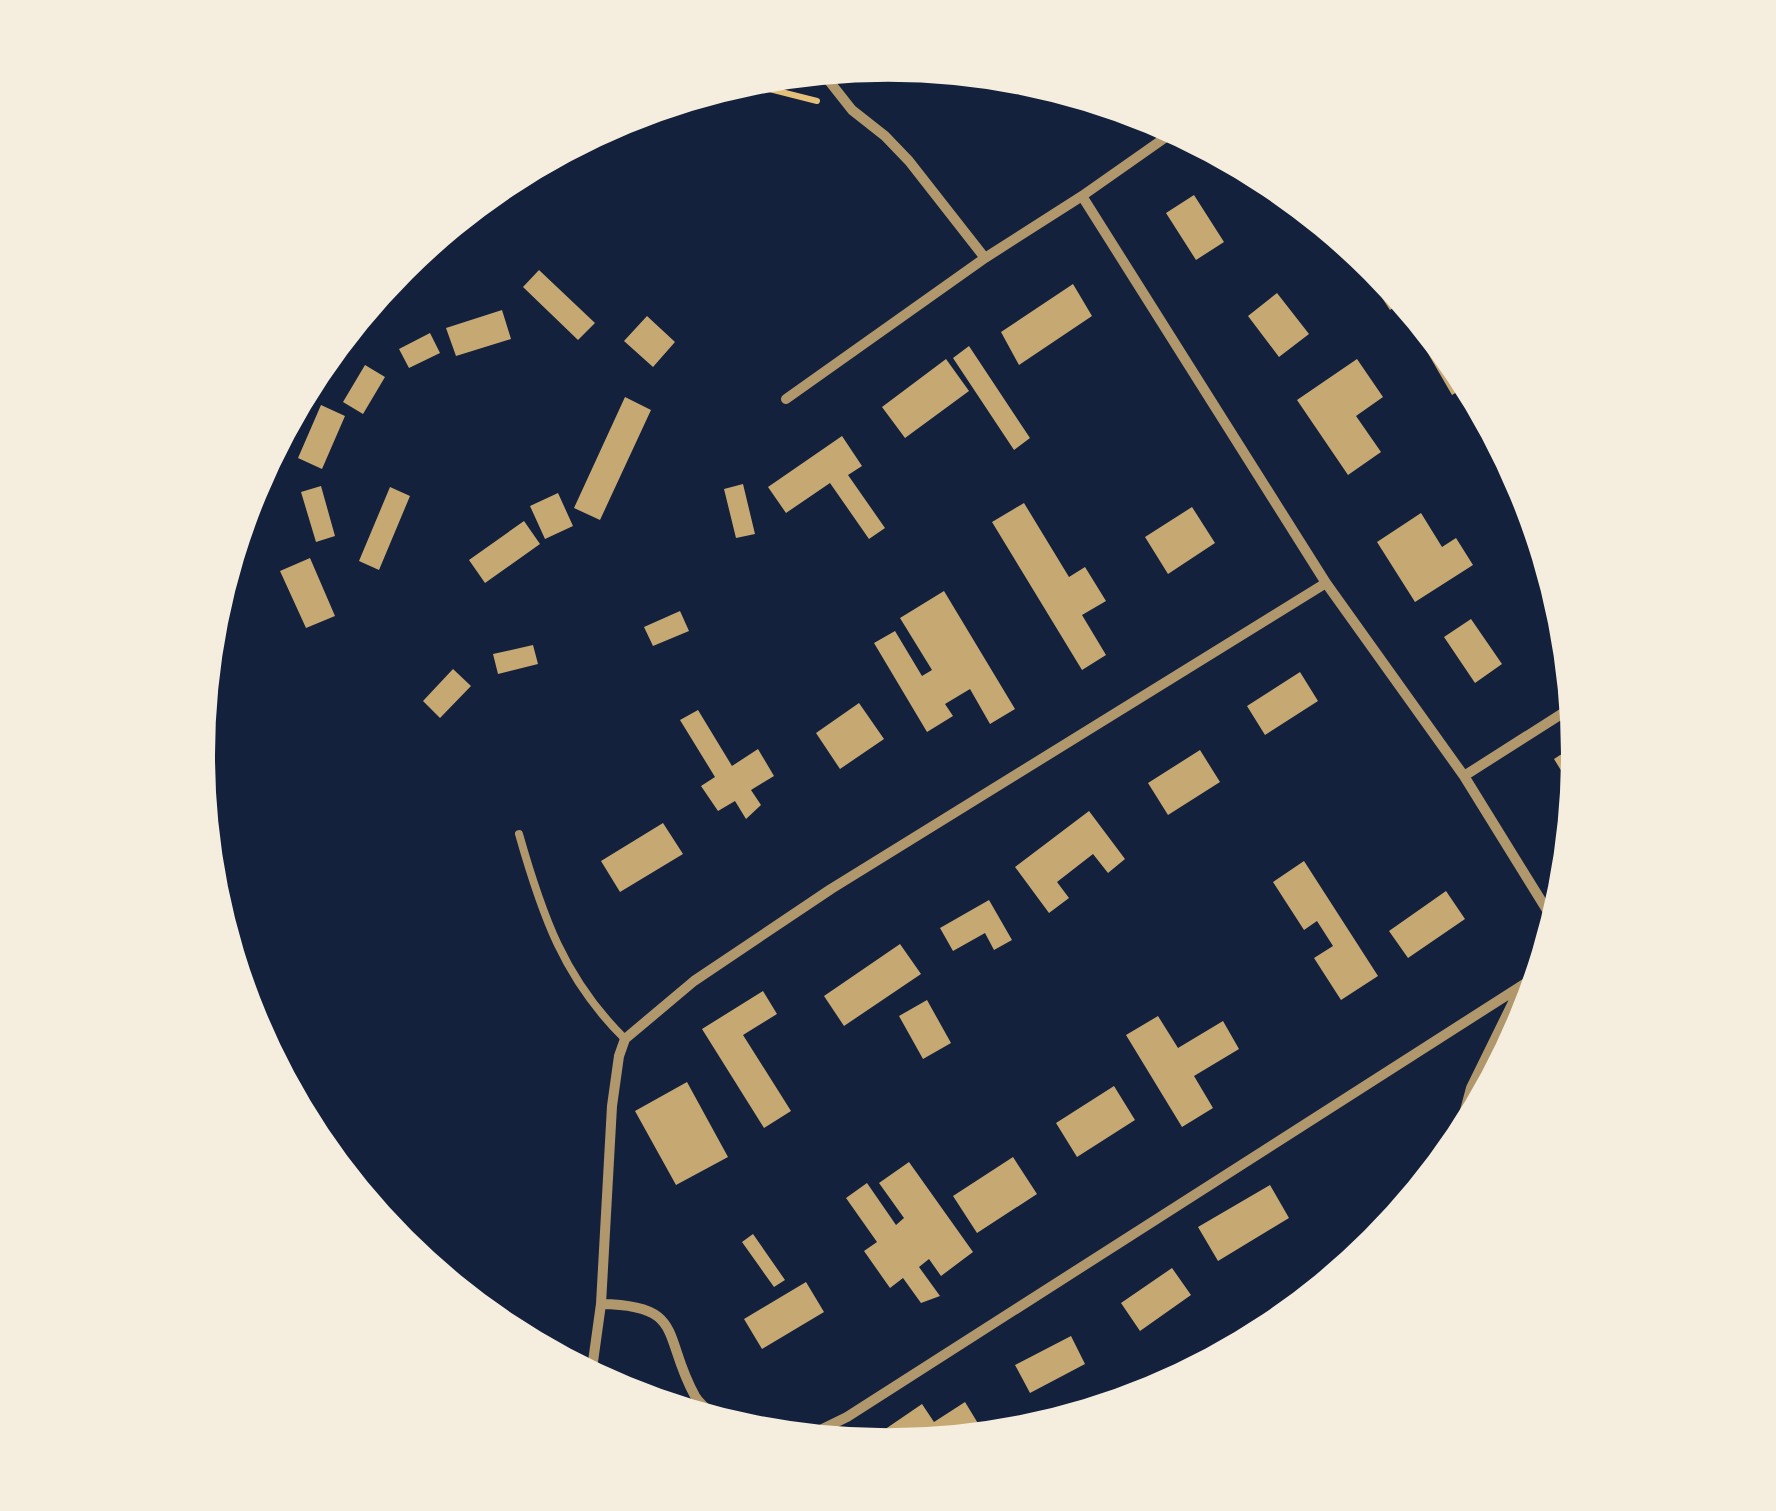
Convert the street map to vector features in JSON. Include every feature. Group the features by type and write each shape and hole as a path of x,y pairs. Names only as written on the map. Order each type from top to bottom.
{"street":[{"path":"832,85 852,110 910,161 985,258"},
{"path":"786,399 985,258 1161,141"},
{"path":"1082,196 1326,584 1464,776 1544,906"},
{"path":"592,1360 600,1304 612,1106 619,1056 626,1039 694,981 831,889 1326,584"},
{"path":"1464,776 1560,715"},
{"path":"830,1426 1520,987"},
{"path":"1469,1095 1517,995"},
{"path":"600,1304 636,1304 652,1310 668,1328 698,1401"}],"lane":[{"path":"519,834 549,930 574,979 596,1010 626,1039"}],"path":[{"path":"779,91 852,110"}],"building":[{"path":"1194,195 1224,242 1196,260 1166,213"},
{"path":"539,270 595,323 578,340 523,287"},
{"path":"1073,284 1092,316 1019,365 1001,332"},
{"path":"1277,293 1309,334 1279,357 1248,316"},
{"path":"502,310 511,339 456,356 446,328"},
{"path":"647,316 675,342 653,367 624,341"},
{"path":"430,333 440,353 409,368 399,349"},
{"path":"969,346 1030,438 1014,450 953,358"},
{"path":"1431,358 1455,393 1452,395"},
{"path":"946,359 969,391 905,438 882,407"},
{"path":"1357,359 1383,397 1356,416 1381,452 1348,475 1297,400"},
{"path":"365,365 385,377 363,414 343,402"},
{"path":"625,397 651,410 600,520 574,508"},
{"path":"321,405 345,416 322,469 298,458"},
{"path":"842,436 862,466 848,475 885,528 869,539 830,483 786,513 768,487"},
{"path":"743,484 755,534 736,538 724,489"},
{"path":"321,486 335,536 316,542 301,492"},
{"path":"390,487 410,496 379,570 359,561"},
{"path":"558,493 573,526 545,539 530,506"},
{"path":"1024,503 1069,577 1085,567 1106,601 1082,615 1106,655 1082,670 992,522"},
{"path":"1192,507 1215,543 1168,574 1145,537"},
{"path":"1421,513 1442,547 1456,538 1473,565 1415,602 1377,542"},
{"path":"524,521 540,544 485,583 469,560"},
{"path":"310,558 335,616 306,628 280,571"},
{"path":"944,591 1015,709 990,724 970,689 945,704 953,716 927,732 874,643 895,631 922,676 932,670 900,618"},
{"path":"680,611 689,631 653,646 644,627"},
{"path":"1471,619 1502,664 1475,683 1444,637"},
{"path":"533,645 538,664 498,674 493,654"},
{"path":"453,669 471,686 440,718 423,701"},
{"path":"1300,672 1318,701 1265,735 1247,706"},
{"path":"859,703 884,739 840,769 816,733"},
{"path":"698,710 732,766 758,749 774,776 751,790 761,805 746,819 735,801 718,811 701,786 715,777 680,720"},
{"path":"1200,750 1220,782 1168,815 1148,783"},
{"path":"1089,811 1125,859 1108,873 1093,854 1057,882 1069,898 1049,913 1015,867"},
{"path":"663,823 683,854 620,892 601,861"},
{"path":"1304,861 1378,976 1341,1000 1314,958 1333,946 1317,921 1304,930 1273,882"},
{"path":"1446,891 1465,919 1408,958 1389,931"},
{"path":"989,900 1012,940 994,950 985,933 953,951 940,928"},
{"path":"900,944 921,974 844,1026 824,996"},
{"path":"763,991 777,1014 743,1035 791,1111 764,1128 702,1029"},
{"path":"927,1000 951,1043 923,1059 899,1016"},
{"path":"1158,1016 1178,1048 1223,1021 1239,1049 1194,1076 1213,1108 1182,1127 1126,1035"},
{"path":"687,1082 728,1157 676,1185 635,1111"},
{"path":"1114,1086 1135,1120 1077,1157 1056,1123"},
{"path":"1013,1157 1037,1194 977,1233 953,1196"},
{"path":"909,1162 973,1252 941,1276 929,1259 919,1267 940,1296 921,1303 903,1278 890,1288 864,1251 877,1242 846,1198 867,1183 896,1225 904,1218 879,1183"},
{"path":"1270,1185 1289,1218 1218,1261 1198,1227"},
{"path":"753,1234 785,1280 774,1287 742,1242"},
{"path":"1172,1268 1191,1295 1140,1331 1121,1303"},
{"path":"806,1282 824,1312 762,1349 744,1319"},
{"path":"1071,1336 1085,1364 1030,1393 1015,1365"},
{"path":"965,1402 978,1423 887,1428 922,1404 934,1422"}]}
